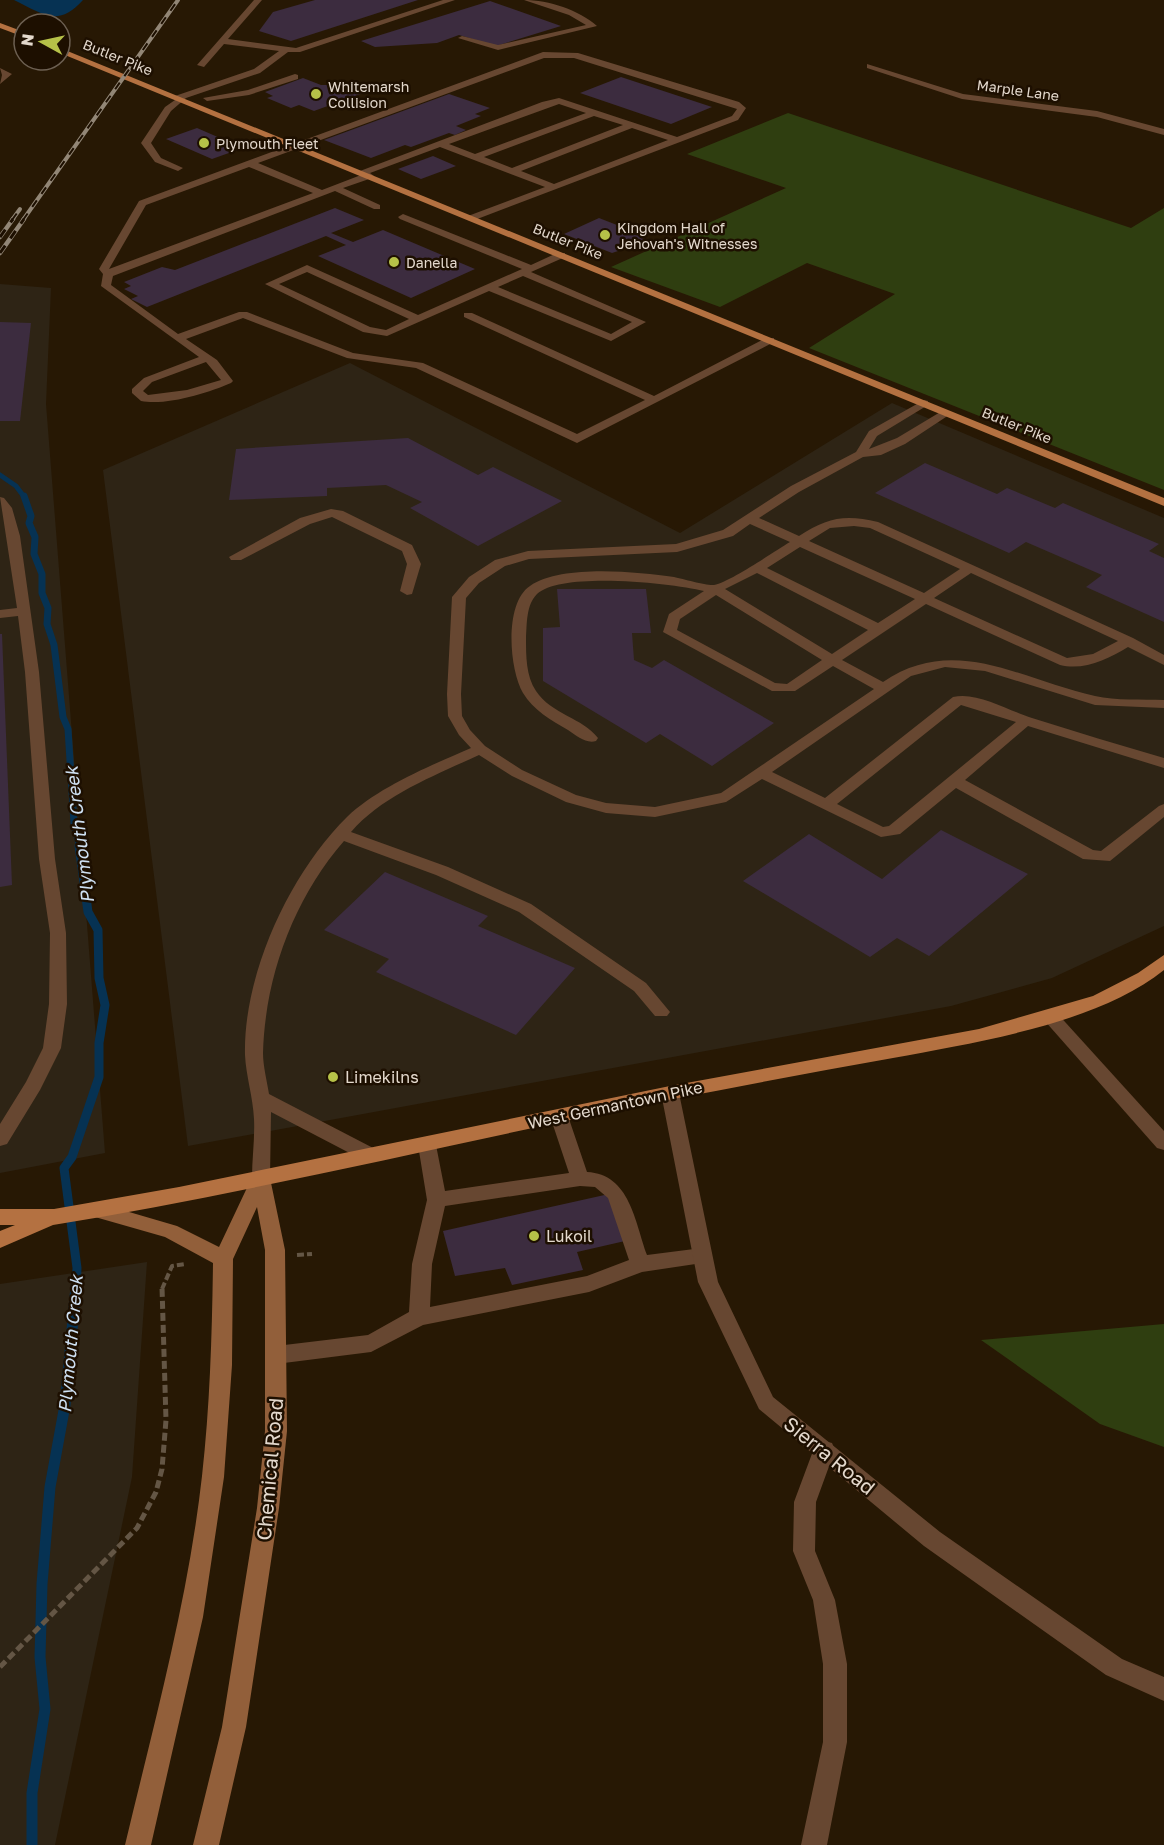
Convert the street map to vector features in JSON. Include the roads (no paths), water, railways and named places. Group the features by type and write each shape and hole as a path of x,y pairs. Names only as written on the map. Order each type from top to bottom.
{"main road":[{"name":"Butler Pike","path":"72,55 1164,502"},
{"name":"West Germantown Pike","path":"0,1217 54,1217 95,1210 427,1145 669,1093 919,1047 1050,1016 1108,995 1144,977 1164,961"},
{"path":"138,1845 191,1617 213,1477 222,1365 223,1260 261,1178"},
{"name":"Chemical Road","path":"206,1845 234,1727 268,1508 276,1431 275,1250 261,1178"},
{"path":"95,1210 170,1231 223,1260"},
{"name":"West Germantown Pike","path":"0,1240 54,1217"}],"street":[{"path":"201,64 258,0"},
{"path":"221,41 297,50 451,0"},
{"path":"462,38 498,48 593,26 572,13 528,0"},
{"path":"178,168 158,160 146,143 168,109 184,100 257,70 286,50"},
{"path":"206,358 148,380 136,391 145,399 163,398 212,387 227,381 224,371 206,358 177,338 106,286 108,274 104,269 142,203 543,55 564,53 736,104 742,108 735,118 472,218"},
{"name":"Marple Lane","path":"870,66 962,96 1097,114 1164,132"},
{"path":"0,71 8,74 0,81"},
{"path":"184,100 249,92 295,77"},
{"path":"108,274 335,188 551,102 568,102 677,140"},
{"path":"475,157 596,112"},
{"path":"512,171 632,125"},
{"path":"441,144 555,187"},
{"path":"249,163 321,193"},
{"path":"335,188 377,207"},
{"path":"403,217 641,322 611,338 488,287"},
{"path":"418,319 308,268 270,284 368,330 387,333 561,255"},
{"path":"177,338 243,314 351,356 419,365 577,439 770,340"},
{"path":"468,315 654,400"},
{"path":"860,454 873,434 924,403"},
{"path":"946,412 902,441 877,452 860,454 795,489 728,533 677,548 528,555 500,563 474,580 459,597 454,694 455,716 464,732 480,749 517,773 571,800 606,808 655,812 706,803 726,796 906,674 945,663 986,667 1095,701 1164,704"},
{"path":"0,501 6,508 14,536 22,611 32,672 47,859 58,933 58,1004 52,1048 34,1085 0,1139"},
{"path":"236,557 312,518 339,514 407,548 414,556 416,564 407,591"},
{"path":"750,519 1065,662 1085,663 1128,641"},
{"path":"970,568 790,688 776,688 670,632 671,621 675,617 714,590 757,568 827,524 840,521 866,523 970,568 1128,641 1164,661"},
{"path":"757,568 878,629"},
{"path":"591,738 544,708 531,697 525,687 519,650 520,622 524,602 532,590 542,583 556,580 640,577 667,579 714,590 831,660 883,688"},
{"path":"0,614 22,611"},
{"path":"826,805 958,700 974,702 1026,721 1164,763"},
{"path":"761,773 881,832 894,830 1026,721"},
{"path":"261,1178 263,1119 254,1055 258,1011 268,968 291,906 321,857 354,819 410,781 480,749"},
{"path":"955,781 1089,855 1104,857 1164,809"},
{"path":"341,834 442,871 525,908 640,987 662,1012"},
{"path":"1050,1016 1164,1143"},
{"name":"Sierra Road","path":"669,1093 708,1282 766,1403 932,1539 1114,1667 1164,1689"},
{"path":"260,1098 370,1155"},
{"path":"559,1116 580,1179"},
{"path":"418,1317 422,1264 437,1200 427,1145"},
{"path":"437,1200 580,1179 599,1180 616,1194 640,1264"},
{"path":"276,1355 371,1343 418,1317 590,1284 640,1264 702,1256"},
{"path":"813,1845 835,1742 835,1664 824,1600 804,1551 805,1502 824,1450"}],"water":[{"path":"14,0 83,0 69,12 38,12"}],"waterway":[{"name":"Plymouth Creek","path":"0,475 16,486 24,497"},
{"name":"Plymouth Creek","path":"24,497 31,516 29,523 35,537 34,554 42,574 42,593 48,608 47,624 54,645 63,717 68,729 74,823 80,848"},
{"name":"Plymouth Creek","path":"76,1289 77,1268 64,1168 72,1157 99,1077 99,1043 105,1005 99,978 98,930 88,912 79,846"},
{"name":"Plymouth Creek","path":"32,1845 32,1793 45,1709 40,1657 42,1584 50,1487 65,1405 76,1287"}],"railway":[{"path":"23,220 178,0"},
{"path":"12,220 20,209"},
{"path":"0,237 13,219"},
{"path":"0,253 24,219"}],"place":[{"name":"Whitemarsh Collision","path":"316,94"},
{"name":"Plymouth Fleet","path":"204,143"},
{"name":"Kingdom Hall of Jehovah's Witnesses","path":"605,235"},
{"name":"Danella","path":"394,262"},
{"name":"Limekilns","path":"333,1077"},
{"name":"Lukoil","path":"534,1236"}]}
